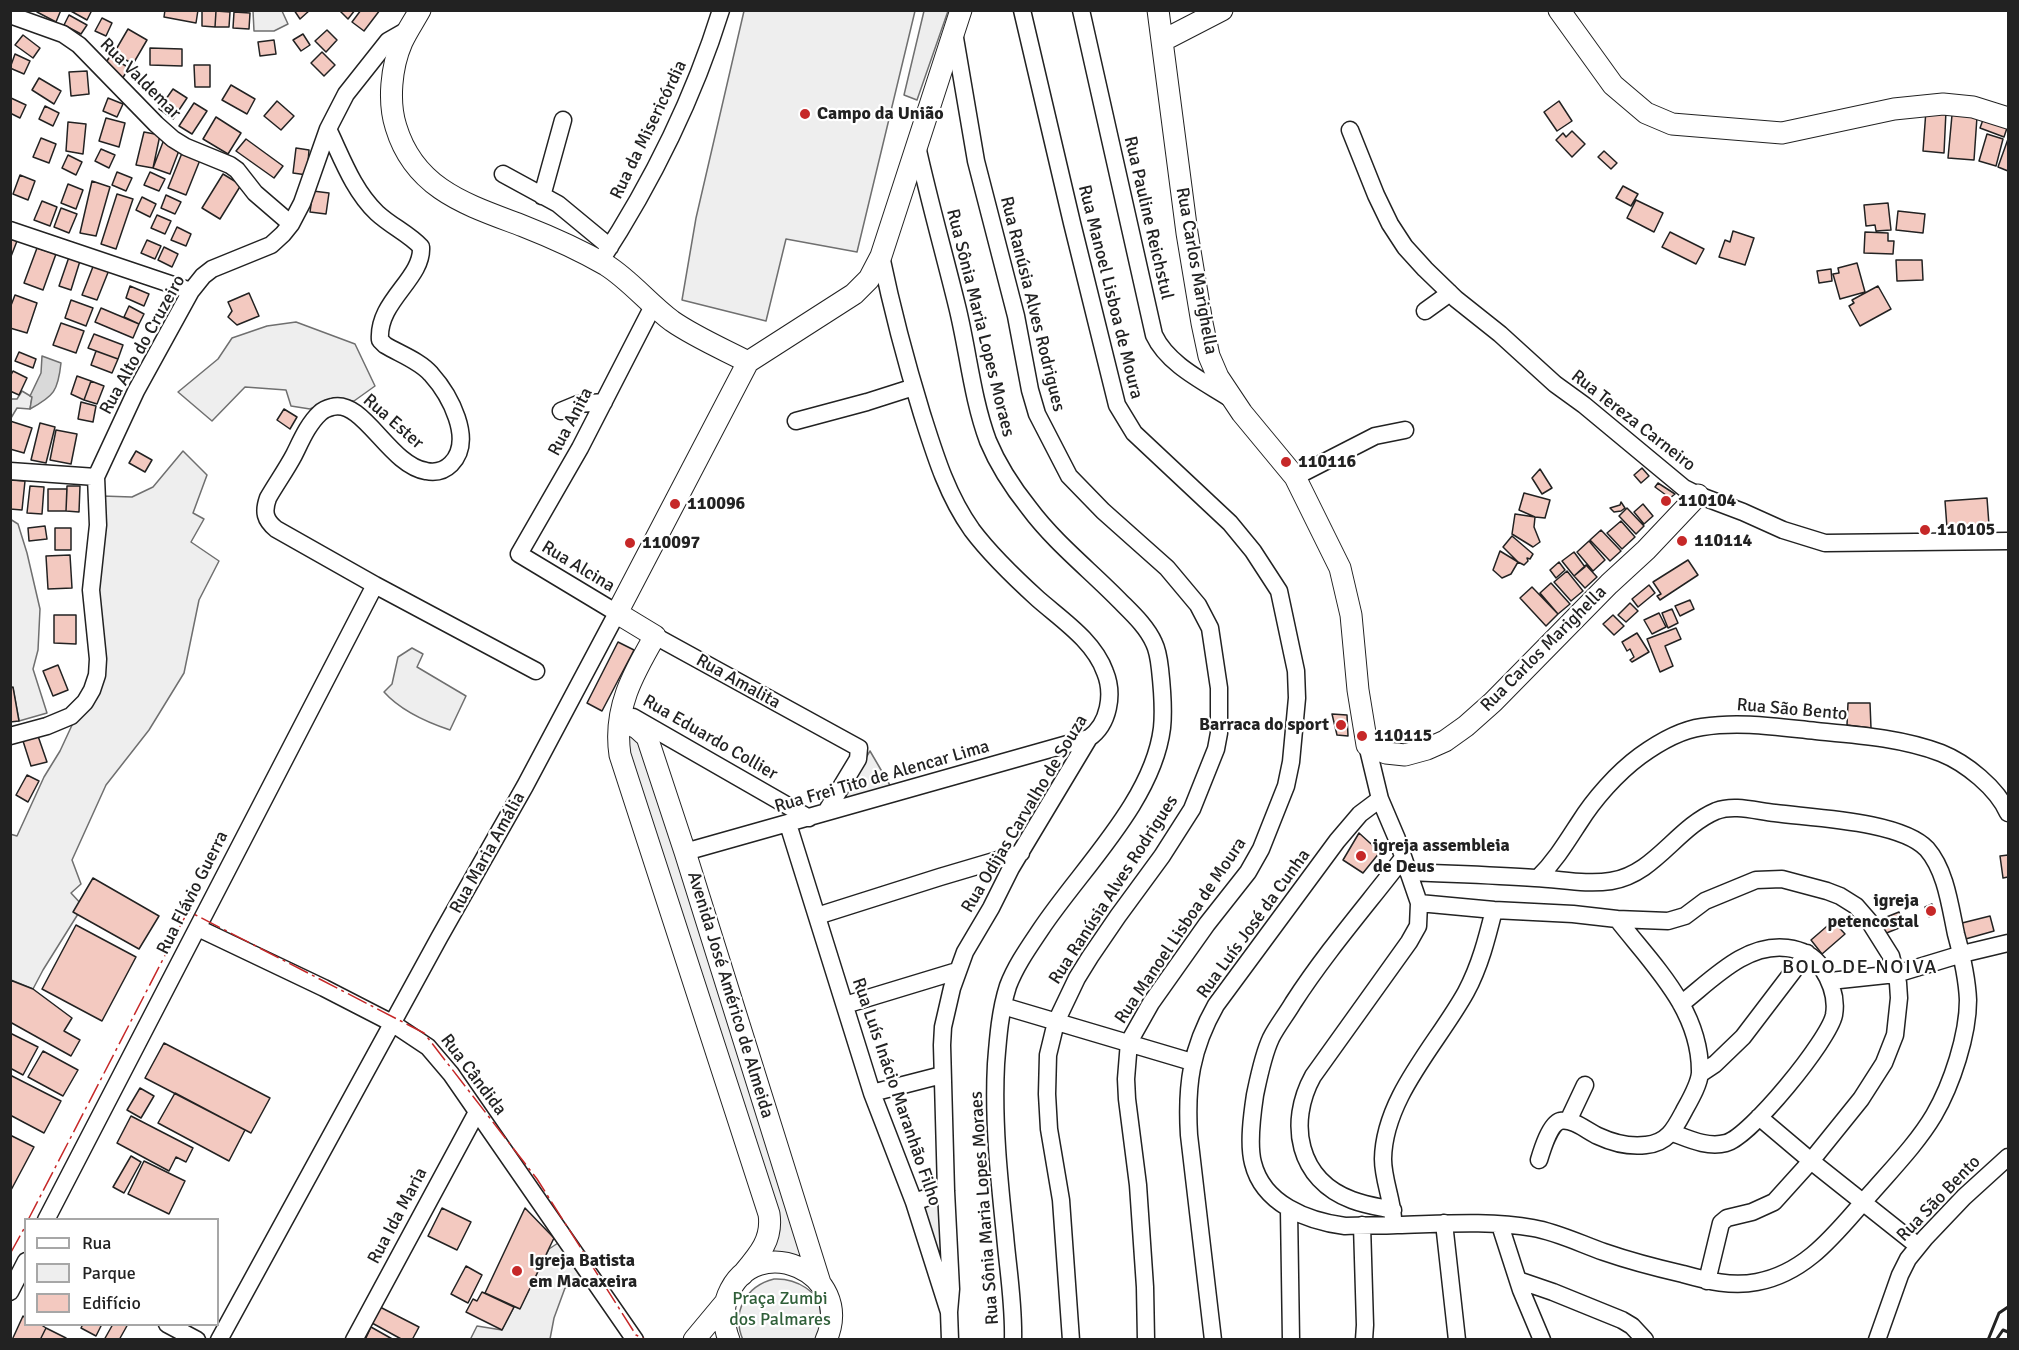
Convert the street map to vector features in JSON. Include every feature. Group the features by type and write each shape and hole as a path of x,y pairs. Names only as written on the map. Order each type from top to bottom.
{"street":[{"path":"420,10 402,43 392,96 393,117 404,149 424,177 462,202 546,236 605,255"},
{"name":"Rua da Misericórdia","path":"605,255 658,163 699,76 721,10"},
{"path":"503,174 558,204 624,278 673,322 748,362 854,294 869,279 881,256 961,10"},
{"name":"Rua Manoel Lisboa de Moura","path":"1022,10 1117,405 1134,433 1230,523 1259,559 1279,591 1296,671 1297,698 1291,762 1286,786 1262,849 1248,872 1207,924 1151,1003 1129,1042 1127,1099 1138,1185 1146,1340"},
{"name":"Rua Pauline Reichstul","path":"1082,10 1154,335 1157,342 1174,360 1232,399"},
{"name":"Rua Carlos Marighella","path":"1158,10 1187,233 1202,323 1213,366 1232,399 1255,431 1295,477 1340,568 1351,615 1358,690 1367,745 1380,799 1397,839 1419,903"},
{"path":"1162,41 1222,10"},
{"path":"1559,10 1612,85 1646,113 1672,124 1782,133 1894,109 1943,104 1974,107 2008,118"},
{"name":"Rua Valdemar","path":"10,15 63,34 79,45 164,131 186,147 237,170 255,193 291,224"},
{"name":"Rua Alto do Cruzeiro","path":"96,477 136,392 191,291 203,276 212,270 271,245 291,224 308,189 328,129 346,94 388,41 409,29"},
{"name":"Rua Ranúsia Alves Rodrigues","path":"954,32 976,161 1012,300 1037,414 1069,476 1103,511 1167,568 1191,595 1210,628 1219,688 1219,733 1213,760 1202,788 1177,835 1081,971 1056,1022 1048,1055 1049,1129 1060,1200 1071,1340"},
{"path":"542,196 563,120"},
{"name":"Rua Ester","path":"328,129 341,160 363,196 389,223 421,247 422,254 415,268 386,311 380,340 430,373 456,415 460,429 459,448 455,460 448,467 437,472 422,470 401,459 360,416 346,407 331,407 321,412 308,428 268,498 265,516 276,529 536,671"},
{"name":"Rua Tereza Carneiro","path":"1350,130 1376,195 1390,224 1405,247 1450,293 1555,384 1584,405 1684,488 1803,538 1825,543 2008,541"},
{"name":"Rua Sônia Maria Lopes Moraes","path":"917,146 928,199 957,306 981,416 994,454 1010,483 1031,512 1121,602 1149,634 1158,654 1161,672 1162,726 1157,749 1143,784 1111,836 1059,901 1019,962 1003,1006 995,1085 996,1132 1012,1295 1013,1340"},
{"path":"10,230 191,291"},
{"name":"Rua Odijas Carvalho de Souza","path":"881,256 894,315 914,387 944,482 972,529 1012,575 1087,643 1105,671 1109,693 1106,716 1102,726 1089,738 1021,853 965,952 957,971 944,1027 942,1075 950,1312"},
{"path":"1425,311 1450,293"},
{"name":"Rua Anita","path":"519,555 580,448 653,306"},
{"name":"Rua Maria Amália","path":"219,1340 392,1023 525,786 748,362"},
{"path":"795,421 914,387"},
{"path":"561,411 578,404 604,402"},
{"path":"1295,477 1375,436 1405,430"},
{"path":"10,471 96,477 98,525 91,591 98,659 94,682 85,702 71,716 47,726 10,736"},
{"name":"Rua Carlos Marighella","path":"1367,745 1386,753 1405,755 1445,741 1466,726 1646,550 1698,495"},
{"name":"Rua Alcina","path":"519,555 617,612"},
{"name":"Rua Flávio Guerra","path":"47,1218 375,585"},
{"name":"Rua Amalita","path":"617,612 860,749 858,759 826,812"},
{"name":"Avenida José Américo de Almeida","path":"656,636 630,680 622,715 619,746 769,1214 767,1240 762,1251 742,1275"},
{"name":"Avenida José Américo de Almeida","path":"622,715 647,737 820,1283"},
{"name":"Rua Eduardo Collier","path":"622,715 809,818"},
{"name":"Rua São Bento","path":"1538,878 1557,859 1579,822 1619,775 1640,756 1684,731 1728,723 1882,738 1929,749 1959,762 1995,792 2008,813"},
{"name":"Rua Frei Tito de Alencar Lima","path":"685,852 1089,738"},
{"name":"Rua Luís José da Cunha","path":"1213,1340 1189,1135 1187,1103 1192,1062 1216,1005 1337,842 1360,814 1380,799"},
{"path":"1393,1218 1362,1225 1345,1226 1329,1224 1289,1210 1264,1187 1253,1163 1251,1120 1259,1078 1271,1038 1313,971 1406,865 1596,882 1625,878 1657,858 1698,822 1724,808 1753,809 1865,824 1906,836 1926,849 1944,880 1965,965 1968,1008 1954,1074 1926,1127 1837,1234 1811,1257 1769,1280 1738,1284 1707,1281 1611,1254 1531,1227 1393,1218 1351,1200 1319,1179 1310,1167 1303,1152 1299,1119 1306,1089 1414,934 1418,926 1419,903 1668,921 1685,916 1706,901 1756,880 1782,879 1840,896 1856,906 1869,921 1891,956 1899,998 1895,1035 1884,1063 1861,1099 1811,1161 1774,1202 1752,1212 1727,1218 1721,1223 1707,1281"},
{"name":"Rua Luís Inácio Maranhão Filho","path":"788,824 872,1093 914,1202 950,1312 950,1340"},
{"path":"817,916 1021,853"},
{"path":"1393,1218 1383,1161 1386,1139 1394,1113 1423,1057 1465,994 1482,955 1494,910"},
{"path":"1617,919 1682,1004 1692,1024 1700,1074"},
{"name":"Rua Cândida","path":"198,928 392,1023 428,1047 477,1112 635,1340"},
{"path":"1830,981 1896,974 2008,943"},
{"path":"1673,1133 1704,1143 1725,1144 1734,1141 1759,1118 1811,1056 1834,1016 1833,991 1830,981 1818,963 1807,953 1776,947 1756,951 1736,962 1682,1004"},
{"path":"1539,1160 1555,1123 1561,1121 1569,1121 1609,1140 1635,1146 1650,1145 1673,1133 1700,1074 1715,1064 1738,1042 1807,953"},
{"path":"845,1005 957,971"},
{"path":"1003,1006 1192,1062"},
{"path":"872,1093 942,1075"},
{"path":"1569,1121 1585,1085"},
{"name":"Rua Ida Maria","path":"354,1340 477,1112"},
{"path":"1759,1118 1918,1246"},
{"name":"Rua São Bento","path":"1877,1340 1900,1275 1918,1246 1964,1197 2008,1157"},
{"path":"914,1202 946,1191"},
{"path":"1289,1210 1291,1340"},
{"path":"1444,1223 1457,1340"},
{"path":"1362,1225 1364,1340"},
{"path":"1500,1225 1518,1280 1542,1340"},
{"path":"694,1340 724,1304 731,1288 742,1275 753,1267 782,1262 796,1265 810,1272 820,1283 831,1309 831,1334"},
{"path":"10,1292 24,1265"},
{"path":"1518,1280 1622,1320 1632,1326 1645,1340"},
{"path":"724,1304 723,1321 729,1340"},
{"path":"171,1326 197,1340"}],"green space":[{"path":"253,11 282,11 288,24 274,31 254,31"},
{"name":"Campo da União","path":"744,11 915,11 857,252 786,239 766,321 682,300 696,218"},
{"path":"924,11 948,11 917,100 904,95"},
{"path":"296,322 355,344 375,386 354,401 333,398 310,409 291,406 286,390 245,387 212,421 178,392 218,359 232,338 267,326"},
{"path":"22,391 32,397 30,409 17,408 11,418 11,399 17,399"},
{"path":"183,451 207,475 193,513 204,519 191,542 219,561 199,600 184,673 149,730 106,785 72,860 81,884 71,893 83,906 33,989 11,980 10,834 17,836 44,777 73,723 94,702 102,496 132,497 153,487"},
{"path":"10,519 18,524 40,609 38,650 33,669 47,713 19,721 13,688 10,688"},
{"path":"412,648 423,654 417,667 466,696 450,730 414,715 384,692 392,684 398,657"},
{"name":"Praça Zumbi dos Palmares","path":"637,730 810,1266 762,1258 772,1247 624,733"},
{"path":"870,751 891,787 840,801"},
{"path":"917,1204 941,1204 948,1289"},
{"path":"558,1243 586,1285 565,1288 554,1318 550,1339 470,1340 477,1326 502,1330 514,1307 520,1308 549,1249"},
{"name":"Praça Zumbi dos Palmares","path":"774,1279 790,1281 812,1293 820,1307 821,1316 817,1339 743,1340 739,1320 744,1302 756,1288"}],"shaded area":[{"path":"42,356 61,363 58,380 50,396 30,409 32,397 30,396 41,373"}],"building":[{"path":"38,10 61,10 56,22 37,12"},
{"path":"69,10 92,10 87,20"},
{"path":"165,10 198,10 196,23 164,17"},
{"path":"294,10 310,10 300,19"},
{"path":"339,10 355,10 348,19"},
{"path":"361,10 380,10 364,31 352,22"},
{"path":"202,11 216,11 215,27 202,26"},
{"path":"216,11 230,12 229,27 215,27"},
{"path":"234,12 250,13 249,29 233,28"},
{"path":"69,15 87,25 81,34 64,25"},
{"path":"102,18 112,23 106,36 95,31"},
{"path":"128,29 147,40 133,64 114,53"},
{"path":"327,30 337,40 326,52 315,41"},
{"path":"303,34 310,45 301,51 293,40"},
{"path":"23,35 40,48 33,58 15,45"},
{"path":"274,40 276,54 260,56 258,42"},
{"path":"150,48 182,49 182,66 150,65"},
{"path":"322,52 335,65 324,76 311,63"},
{"path":"15,54 30,61 24,74 10,68"},
{"path":"110,56 129,68 122,79 104,66"},
{"path":"194,65 210,65 210,87 195,87"},
{"path":"87,71 89,94 71,96 69,72"},
{"path":"39,78 61,91 54,104 32,90"},
{"path":"231,85 255,99 247,114 222,100"},
{"path":"173,89 187,98 173,119 159,109"},
{"path":"11,98 26,105 20,118 10,113"},
{"path":"108,98 123,104 117,117 103,111"},
{"path":"277,101 294,116 281,130 264,116"},
{"path":"1559,101 1572,121 1557,131 1544,112"},
{"path":"194,103 207,111 192,134 179,126"},
{"path":"45,106 59,113 53,126 39,119"},
{"path":"1926,110 1946,111 1944,153 1923,151"},
{"path":"1952,115 1977,117 1974,160 1948,158"},
{"path":"216,117 241,133 228,154 203,139"},
{"path":"1984,117 2008,125 2004,137 1980,128"},
{"path":"106,118 125,123 119,147 99,141"},
{"path":"68,122 86,124 83,154 66,151"},
{"path":"1572,131 1585,144 1572,157 1556,140 1563,133 1566,137"},
{"path":"144,132 160,135 153,168 136,165"},
{"path":"1987,134 2003,139 1996,166 1979,161"},
{"path":"41,138 56,144 49,163 33,157"},
{"path":"246,139 283,166 274,178 236,151"},
{"path":"2008,139 2008,171 1998,167"},
{"path":"163,142 180,148 170,174 153,168"},
{"path":"296,148 309,150 307,175 293,173"},
{"path":"101,149 115,155 109,168 95,161"},
{"path":"1604,151 1617,163 1611,169 1598,157"},
{"path":"182,153 200,160 186,195 168,188"},
{"path":"68,155 82,162 76,175 62,168"},
{"path":"117,172 132,178 126,191 112,185"},
{"path":"150,172 165,179 159,191 144,185"},
{"path":"223,174 241,185 220,219 202,208"},
{"path":"20,175 35,181 28,200 13,194"},
{"path":"92,181 110,187 96,236 80,233"},
{"path":"68,184 83,190 76,209 61,203"},
{"path":"1623,186 1638,194 1631,206 1616,198"},
{"path":"313,191 329,193 326,214 310,212"},
{"path":"117,194 133,199 116,249 101,244"},
{"path":"166,195 181,202 175,214 161,208"},
{"path":"142,197 156,204 150,217 136,210"},
{"path":"1636,200 1663,213 1654,232 1627,218"},
{"path":"42,201 57,207 50,226 34,220"},
{"path":"1888,203 1891,230 1876,231 1875,225 1866,226 1864,205"},
{"path":"61,208 77,214 69,233 54,227"},
{"path":"1898,211 1925,214 1923,233 1896,230"},
{"path":"157,215 171,221 165,234 151,228"},
{"path":"177,227 191,234 186,246 171,240"},
{"path":"1733,231 1754,238 1745,265 1719,257 1725,240 1730,242"},
{"path":"1670,232 1704,249 1696,264 1662,247"},
{"path":"1865,232 1888,233 1888,241 1894,241 1893,254 1864,253"},
{"path":"10,239 17,241 10,259"},
{"path":"147,240 161,246 155,259 141,253"},
{"path":"164,247 178,254 172,267 158,260"},
{"path":"37,248 56,254 43,290 24,283"},
{"path":"69,257 80,261 71,290 59,286"},
{"path":"1896,260 1922,260 1923,280 1897,281"},
{"path":"1857,263 1865,292 1840,299 1833,274 1839,273 1838,268"},
{"path":"94,264 109,270 97,300 82,295"},
{"path":"1831,269 1832,281 1819,283 1817,271"},
{"path":"130,286 149,294 144,306 126,298"},
{"path":"1878,286 1891,309 1860,326 1849,306 1854,303 1852,300"},
{"path":"249,293 259,316 237,325 228,317 232,311 228,302"},
{"path":"15,295 37,303 27,333 10,328 10,308"},
{"path":"71,300 93,308 86,326 65,318"},
{"path":"129,306 144,314 139,324 124,317"},
{"path":"101,308 139,324 133,338 95,322"},
{"path":"61,323 84,331 76,353 53,345"},
{"path":"94,334 123,345 118,359 88,348"},
{"path":"96,351 118,359 112,373 91,365"},
{"path":"19,352 36,359 33,368 15,361"},
{"path":"13,371 27,378 19,395 10,391 10,377"},
{"path":"77,376 91,381 84,400 71,394"},
{"path":"91,381 104,386 97,404 84,400"},
{"path":"81,402 96,406 93,422 78,419"},
{"path":"284,409 297,417 290,429 277,420"},
{"path":"10,421 32,428 24,453 10,449"},
{"path":"40,423 55,427 46,463 31,460"},
{"path":"56,430 77,434 71,464 50,460"},
{"path":"136,451 152,460 145,472 129,463"},
{"path":"1642,468 1649,476 1641,483 1634,475"},
{"path":"1540,469 1552,488 1542,494 1532,478"},
{"path":"10,480 25,481 22,510 10,509"},
{"path":"1658,483 1675,494 1670,498 1655,487"},
{"path":"30,486 44,487 42,514 27,513"},
{"path":"67,486 80,486 79,512 66,511"},
{"path":"48,489 67,489 66,511 48,511"},
{"path":"1524,493 1550,500 1545,518 1535,517 1519,510"},
{"path":"1987,498 1989,525 1947,528 1945,501"},
{"path":"1621,502 1625,508 1621,511 1614,512 1610,508 1620,505"},
{"path":"1643,504 1653,516 1644,524 1634,512"},
{"path":"1627,508 1644,526 1636,534 1619,516"},
{"path":"1515,514 1535,517 1534,527 1540,542 1533,547 1512,534"},
{"path":"1621,521 1635,537 1622,549 1607,533"},
{"path":"45,526 47,539 29,541 28,528"},
{"path":"55,528 71,528 71,550 55,550"},
{"path":"1601,530 1621,551 1610,561 1590,540"},
{"path":"1512,536 1533,554 1530,559 1527,558 1528,561 1524,565 1503,547"},
{"path":"1589,541 1605,560 1593,571 1577,552"},
{"path":"1500,551 1518,562 1511,574 1502,578 1493,570"},
{"path":"1574,552 1585,567 1574,576 1562,561"},
{"path":"70,555 72,588 48,589 46,556"},
{"path":"1688,560 1698,575 1660,600 1657,596 1661,594 1653,582"},
{"path":"1559,562 1565,570 1556,578 1550,570"},
{"path":"1586,565 1597,577 1585,588 1574,576"},
{"path":"1567,571 1583,591 1571,601 1554,582"},
{"path":"1551,583 1570,604 1558,614 1540,593"},
{"path":"1649,585 1655,593 1638,607 1632,599"},
{"path":"1532,587 1558,614 1546,626 1520,598"},
{"path":"1690,600 1694,609 1680,616 1675,606"},
{"path":"1630,603 1638,611 1626,622 1618,615"},
{"path":"1672,609 1678,623 1668,628 1662,613"},
{"path":"1659,613 1666,627 1652,634 1644,620"},
{"path":"54,615 76,615 76,644 54,643"},
{"path":"1613,615 1624,626 1614,635 1603,624"},
{"path":"1676,628 1681,639 1665,646 1673,666 1660,672 1647,639"},
{"path":"1637,633 1649,652 1632,662 1630,660 1634,657 1630,649 1627,651 1622,642"},
{"path":"618,642 634,650 602,711 587,703"},
{"path":"58,665 68,690 53,696 43,671"},
{"path":"13,687 19,721 10,722 10,688"},
{"path":"1848,703 1870,703 1871,728 1847,725"},
{"name":"Barraca do sport","path":"1332,714 1347,715 1348,736 1337,735"},
{"path":"38,736 47,762 31,766 23,741"},
{"path":"27,775 39,781 28,802 16,795"},
{"name":"igreja assembleia de Deus","path":"1359,833 1380,852 1363,873 1343,860"},
{"path":"2008,855 2008,877 2003,878 2000,856"},
{"path":"93,878 159,916 139,949 73,912"},
{"name":"igreja petencostal","path":"1932,904 1936,914 1929,917 1925,907"},
{"path":"1899,912 1904,926 1884,934 1879,920"},
{"path":"1990,916 1994,931 1962,940 1958,924"},
{"path":"1833,921 1845,934 1822,954 1811,940"},
{"path":"76,925 136,957 102,1021 42,989"},
{"path":"10,980 33,989 72,1018 64,1031 80,1040 71,1056 10,1022"},
{"path":"10,1033 38,1047 23,1075 10,1068"},
{"path":"164,1043 270,1098 251,1133 145,1078"},
{"path":"43,1051 78,1070 63,1096 28,1077"},
{"path":"10,1075 61,1101 44,1133 10,1115"},
{"path":"140,1088 154,1096 141,1118 127,1110"},
{"path":"175,1093 245,1130 229,1161 158,1123"},
{"path":"131,1116 193,1148 186,1162 176,1157 169,1171 117,1143"},
{"path":"10,1135 34,1147 10,1192"},
{"path":"131,1156 141,1162 124,1193 113,1187"},
{"path":"144,1161 185,1181 169,1214 128,1194"},
{"path":"442,1208 471,1222 457,1250 428,1236"},
{"name":"Igreja Batista em Macaxeira","path":"525,1208 554,1238 520,1309 485,1293"},
{"path":"466,1266 482,1275 468,1303 451,1294"},
{"path":"482,1292 514,1307 502,1330 466,1312 473,1299 477,1301"},
{"path":"380,1307 419,1327 412,1340 403,1340 372,1323"},
{"path":"23,1316 24,1326 46,1328 40,1340 12,1340"},
{"path":"82,1326 101,1326 96,1336 81,1328"},
{"path":"112,1326 127,1326 119,1340 104,1340"},
{"path":"371,1327 394,1340 365,1340"},
{"path":"46,1328 66,1338 66,1340 40,1340"}],"wall":[{"path":"1988,1340 1999,1313 2008,1307"},
{"path":"1996,1340 2003,1330 2008,1332"}],"power":[{"path":"29,1218 188,911 424,1033 537,1179 636,1335 647,1340"},
{"path":"10,1254 24,1229"}],"place":[{"name":"Campo da União","path":"805,114"},
{"name":"110116","path":"1286,462"},
{"name":"110104","path":"1666,501"},
{"name":"110096","path":"675,504"},
{"name":"110105","path":"1925,530"},
{"name":"110114","path":"1682,541"},
{"name":"110097","path":"630,543"},
{"name":"Barraca do sport","path":"1341,725"},
{"name":"110115","path":"1362,736"},
{"name":"igreja assembleia de Deus","path":"1361,856"},
{"name":"igreja petencostal","path":"1931,911"},
{"name":"Igreja Batista em Macaxeira","path":"517,1271"}],"district":[{"name":"BOLO DE NOIVA","path":"1860,968"}]}
